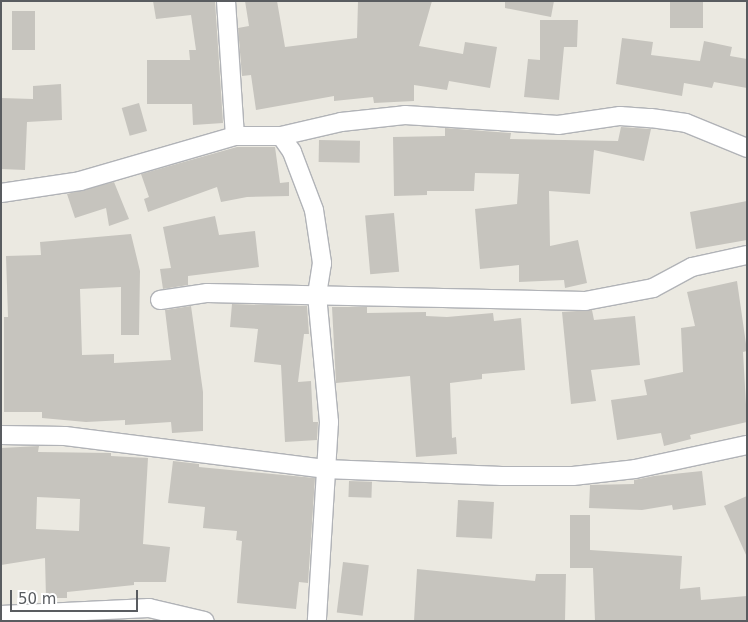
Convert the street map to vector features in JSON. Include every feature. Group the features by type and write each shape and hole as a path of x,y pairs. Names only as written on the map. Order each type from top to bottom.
{"street":[{"path":"226,1 236,136"},
{"path":"1,193 80,181 236,136 281,136 341,122 405,115 558,125 620,116 686,122 747,148"},
{"path":"292,152 301,132"},
{"path":"281,136 292,152 319,237 322,263 317,295 329,422 317,621"},
{"path":"160,300 207,293 585,301 653,288 692,267 747,255"},
{"path":"1,434 65,436 325,469 573,476 635,469 747,445"},
{"path":"1,615 149,608 205,621"}],"building":[{"path":"153,1 215,1 223,123 193,125 192,104 147,104 147,60 190,60 189,50 196,50 191,15 156,19"},
{"path":"245,1 277,1 285,47 357,38 358,1 432,1 419,46 463,54 465,42 497,47 490,88 449,81 447,90 414,85 414,101 374,103 373,97 334,101 334,96 256,110 251,75 242,76 238,28 249,26"},
{"path":"505,1 554,1 551,17 505,8"},
{"path":"670,1 703,1 703,28 670,28"},
{"path":"12,11 35,11 35,50 12,50"},
{"path":"540,20 578,20 577,47 564,47 559,100 524,97 528,59 540,60"},
{"path":"622,38 653,42 651,55 700,61 704,41 732,47 730,56 747,59 747,88 714,82 712,88 684,83 682,96 616,84"},
{"path":"61,84 62,120 27,122 25,170 1,169 1,98 33,99 33,86"},
{"path":"139,103 147,131 130,136 122,108"},
{"path":"621,127 651,129 644,161 594,150 590,194 549,191 550,246 578,240 587,283 565,288 564,280 519,282 519,265 480,269 475,209 517,204 519,174 475,173 474,191 427,191 427,195 394,196 393,137 445,136 445,128 511,133 510,139 618,141"},
{"path":"319,140 360,141 360,163 319,162"},
{"path":"237,147 275,147 280,183 289,182 289,196 247,197 221,202 217,187 148,212 144,199 149,197 141,174"},
{"path":"114,182 129,219 109,226 106,208 75,218 67,194"},
{"path":"747,201 747,240 696,249 690,212"},
{"path":"394,213 399,272 370,274 365,216"},
{"path":"215,216 219,235 255,231 259,267 188,276 188,285 163,289 160,269 171,268 163,227"},
{"path":"131,234 140,271 139,335 121,335 121,287 80,289 82,355 114,354 114,363 171,360 165,310 191,306 203,392 203,431 172,433 171,422 125,425 125,420 86,422 42,418 42,412 4,412 4,317 8,317 6,256 41,255 40,242"},
{"path":"737,281 747,351 743,352 747,422 690,435 691,439 664,446 661,433 617,440 611,400 647,395 644,380 683,372 681,328 695,326 687,292"},
{"path":"232,304 307,306 309,334 304,334 298,382 311,381 313,422 318,422 317,440 285,442 281,365 254,362 258,329 230,327"},
{"path":"332,307 367,307 367,313 426,312 426,316 447,317 493,313 494,321 521,318 525,370 482,374 482,379 450,383 452,438 456,437 457,454 416,457 410,376 336,383"},
{"path":"592,310 594,320 635,316 640,365 591,370 596,401 571,404 562,312"},
{"path":"39,446 38,452 111,453 111,456 148,458 143,544 170,547 166,582 134,582 134,585 67,592 67,598 46,598 45,558 1,565 1,448","holes":["37,497 80,499 79,531 36,529"]},
{"path":"173,461 199,464 199,467 315,478 308,583 299,582 296,609 237,603 242,541 236,540 237,531 203,528 205,507 168,503"},
{"path":"702,471 706,505 673,510 672,505 642,510 589,508 590,485 634,484 634,480 654,476"},
{"path":"349,481 372,482 371,498 348,497"},
{"path":"747,496 747,557 724,506"},
{"path":"458,500 494,502 492,539 456,537"},
{"path":"570,515 590,515 590,550 682,556 680,589 700,587 701,600 747,596 747,621 595,621 593,568 570,568"},
{"path":"343,562 369,565 363,616 337,613"},
{"path":"417,569 535,581 536,574 566,574 565,621 414,621"}]}
